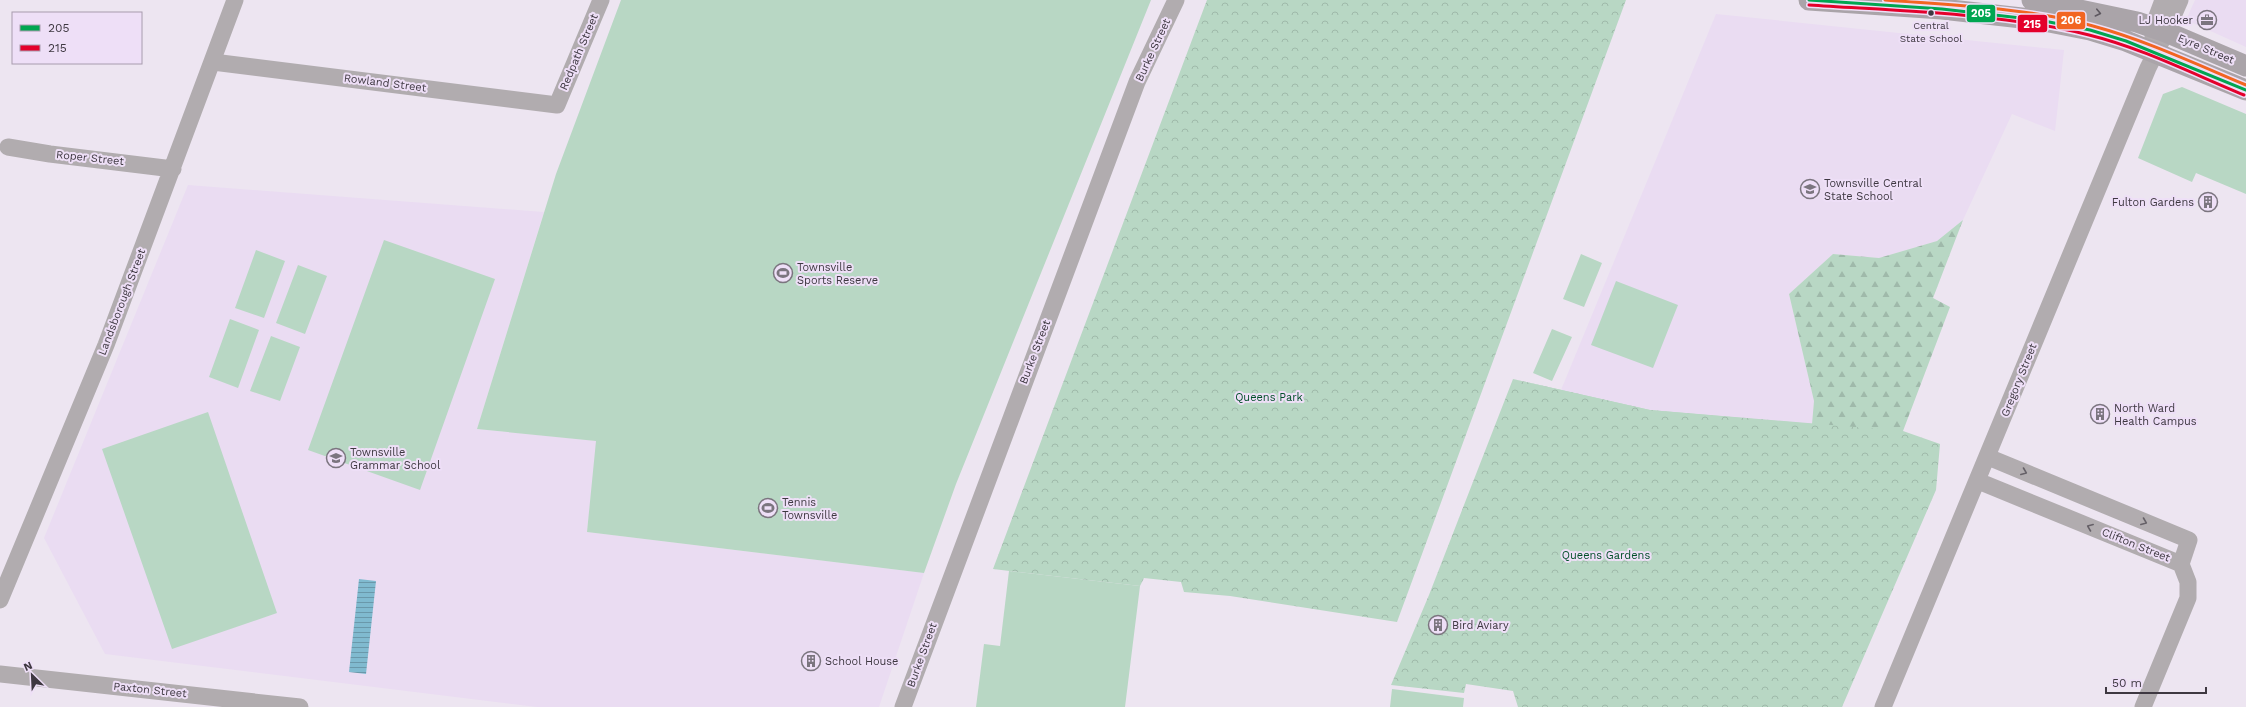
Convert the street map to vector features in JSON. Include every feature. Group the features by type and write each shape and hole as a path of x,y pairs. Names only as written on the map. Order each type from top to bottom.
{"main road":[{"name":"Eyre Street","path":"1812,0 1942,9 2039,20 2090,30 2126,42 2246,90"},
{"name":"Eyre Street","path":"2032,0 2066,6 2160,30 2246,66"}],"street":[{"name":"Landsborough Street","path":"0,600 106,345 235,0"},
{"name":"Redpath Street","path":"557,105 601,0"},
{"name":"Burke Street","path":"903,707 1137,82 1176,0"},
{"name":"Gregory Street","path":"1883,707 2154,54 2160,30 2163,0"},
{"name":"Gregory Street","path":"2160,30 2180,0"},
{"name":"Rowland Street","path":"213,62 557,105"},
{"name":"Roper Street","path":"8,147 50,154 173,169"},
{"name":"Clifton Street","path":"1978,481 2181,564 2189,540 1988,457"},
{"path":"2143,707 2188,598 2188,582 2181,564"},
{"name":"Paxton Street","path":"0,674 300,707"}],"shaded area":[{"path":"2195,0 2246,0 2246,47 2186,20"},
{"name":"Townsville Central State School","path":"1716,14 2064,50 2055,131 2012,114 1963,220 1937,241 1879,258 1833,254 1789,294 1814,401 1812,424 1650,410 1561,390"},
{"name":"Townsville Grammar School","path":"188,185 544,212 477,429 597,441 587,532 924,573 879,707 537,707 105,654 44,538"}],"green space":[{"name":"Townsville Sports Reserve","path":"621,0 1151,0 956,484 924,573 587,532 596,441 477,429 556,174"},
{"name":"Queens Park","path":"1207,0 1626,0 1397,622 1230,596 1184,592 1181,582 1144,578 1140,586 993,569"},
{"path":"2182,87 2246,114 2246,194 2196,173 2192,182 2138,158 2163,94"},
{"path":"1963,220 1933,298 1950,307 1903,431 1885,469 1513,379 1650,410 1812,424 1814,401 1789,294 1833,254 1879,258 1937,241"},
{"path":"384,240 495,279 420,490 308,450"},
{"path":"256,250 285,261 264,318 235,308"},
{"path":"1581,254 1602,263 1584,307 1563,299"},
{"path":"298,265 327,276 305,334 276,323"},
{"path":"1616,281 1678,305 1653,368 1591,345"},
{"path":"230,319 259,330 238,388 209,377"},
{"path":"1552,329 1572,337 1552,381 1533,373"},
{"path":"271,336 300,347 280,401 250,391"},
{"name":"Queens Gardens","path":"1513,379 1650,410 1903,431 1940,444 1936,490 1842,707 1518,707 1513,691 1466,684 1464,693 1391,685 1429,595"},
{"path":"208,412 277,613 172,649 102,449"},
{"path":"1009,571 1140,586 1125,707 976,707 984,644 1000,646"},
{"path":"1392,689 1464,698 1463,707 1390,707"}],"water":[{"path":"359,579 376,581 366,674 349,672"}],"transit line":[{"name":"205","path":"1809,0 1942,9 2039,20 2090,30 2126,41 2246,90"},
{"name":"206","path":"1885,0 1990,8 2069,20 2132,38 2246,85"},
{"name":"215","path":"1809,5 1985,17 2021,22 2089,35 2109,40 2167,62 2244,95"}],"place":[{"name":"Central State School","path":"1931,13"},
{"name":"LJ Hooker","path":"2207,20"},
{"name":"Townsville Central State School","path":"1810,189"},
{"name":"Fulton Gardens","path":"2208,202"},
{"name":"Townsville Sports Reserve","path":"783,273"},
{"name":"North Ward Health Campus","path":"2100,414"},
{"name":"Townsville Grammar School","path":"336,458"},
{"name":"Tennis Townsville","path":"768,508"},
{"name":"Bird Aviary","path":"1438,625"},
{"name":"School House","path":"811,661"}]}
